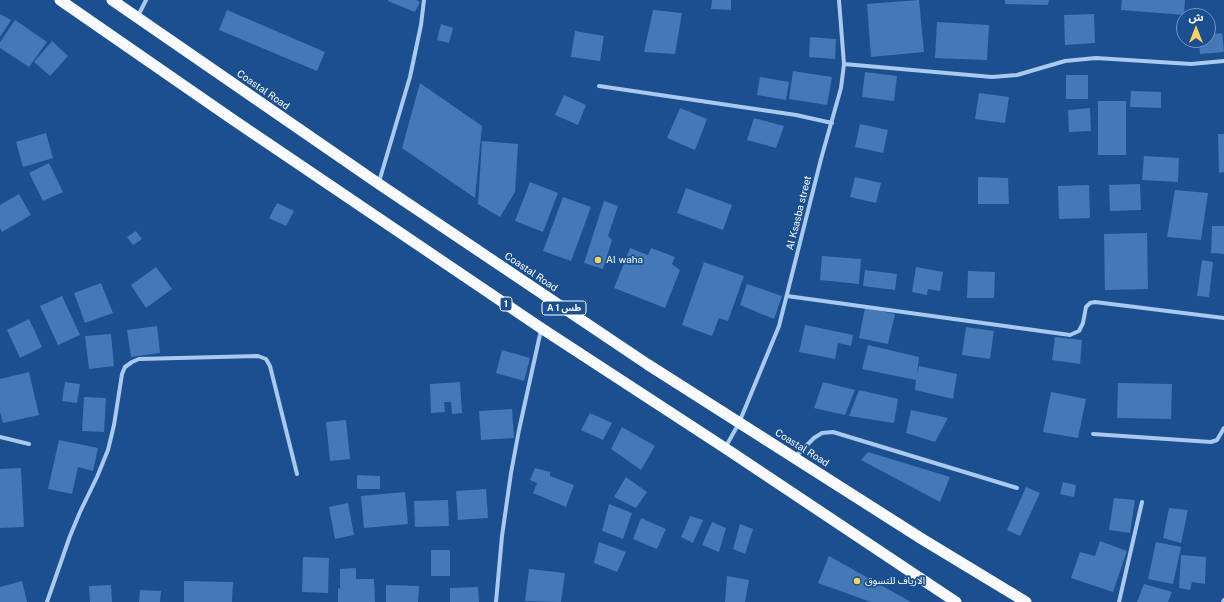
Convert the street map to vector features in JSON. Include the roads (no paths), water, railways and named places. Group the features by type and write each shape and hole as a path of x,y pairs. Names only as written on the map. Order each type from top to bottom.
{"highway":[{"name":"1","path":"60,0 232,119 542,328 956,602"},
{"name":"Coastal Road","path":"112,0 379,184 647,364 1026,602"}],"street":[{"path":"137,18 146,0"},
{"path":"379,184 410,77 421,25 424,0"},
{"name":"Al Ksasba street","path":"725,448 739,422 779,326 841,88 844,64 839,0"},
{"path":"844,64 992,77 1017,75 1065,61 1096,58 1191,64 1224,61"},
{"path":"599,86 796,115 832,123"},
{"path":"787,296 1070,335 1079,331 1083,323 1086,307 1095,302 1224,318"},
{"path":"496,602 502,536 511,473 542,328"},
{"path":"47,602 70,536 80,512 98,477 108,450 114,425 122,374 125,367 132,362 139,359 258,356 266,359 270,366 297,474"},
{"path":"1093,434 1211,442 1217,440 1224,428"},
{"path":"795,457 814,438 822,433 833,432 1017,488"},
{"path":"0,437 29,444"},
{"path":"1119,602 1142,502"}],"place":[{"name":"Al waha","path":"598,260"},
{"name":"الارياف للتسوق","path":"857,581"}]}
